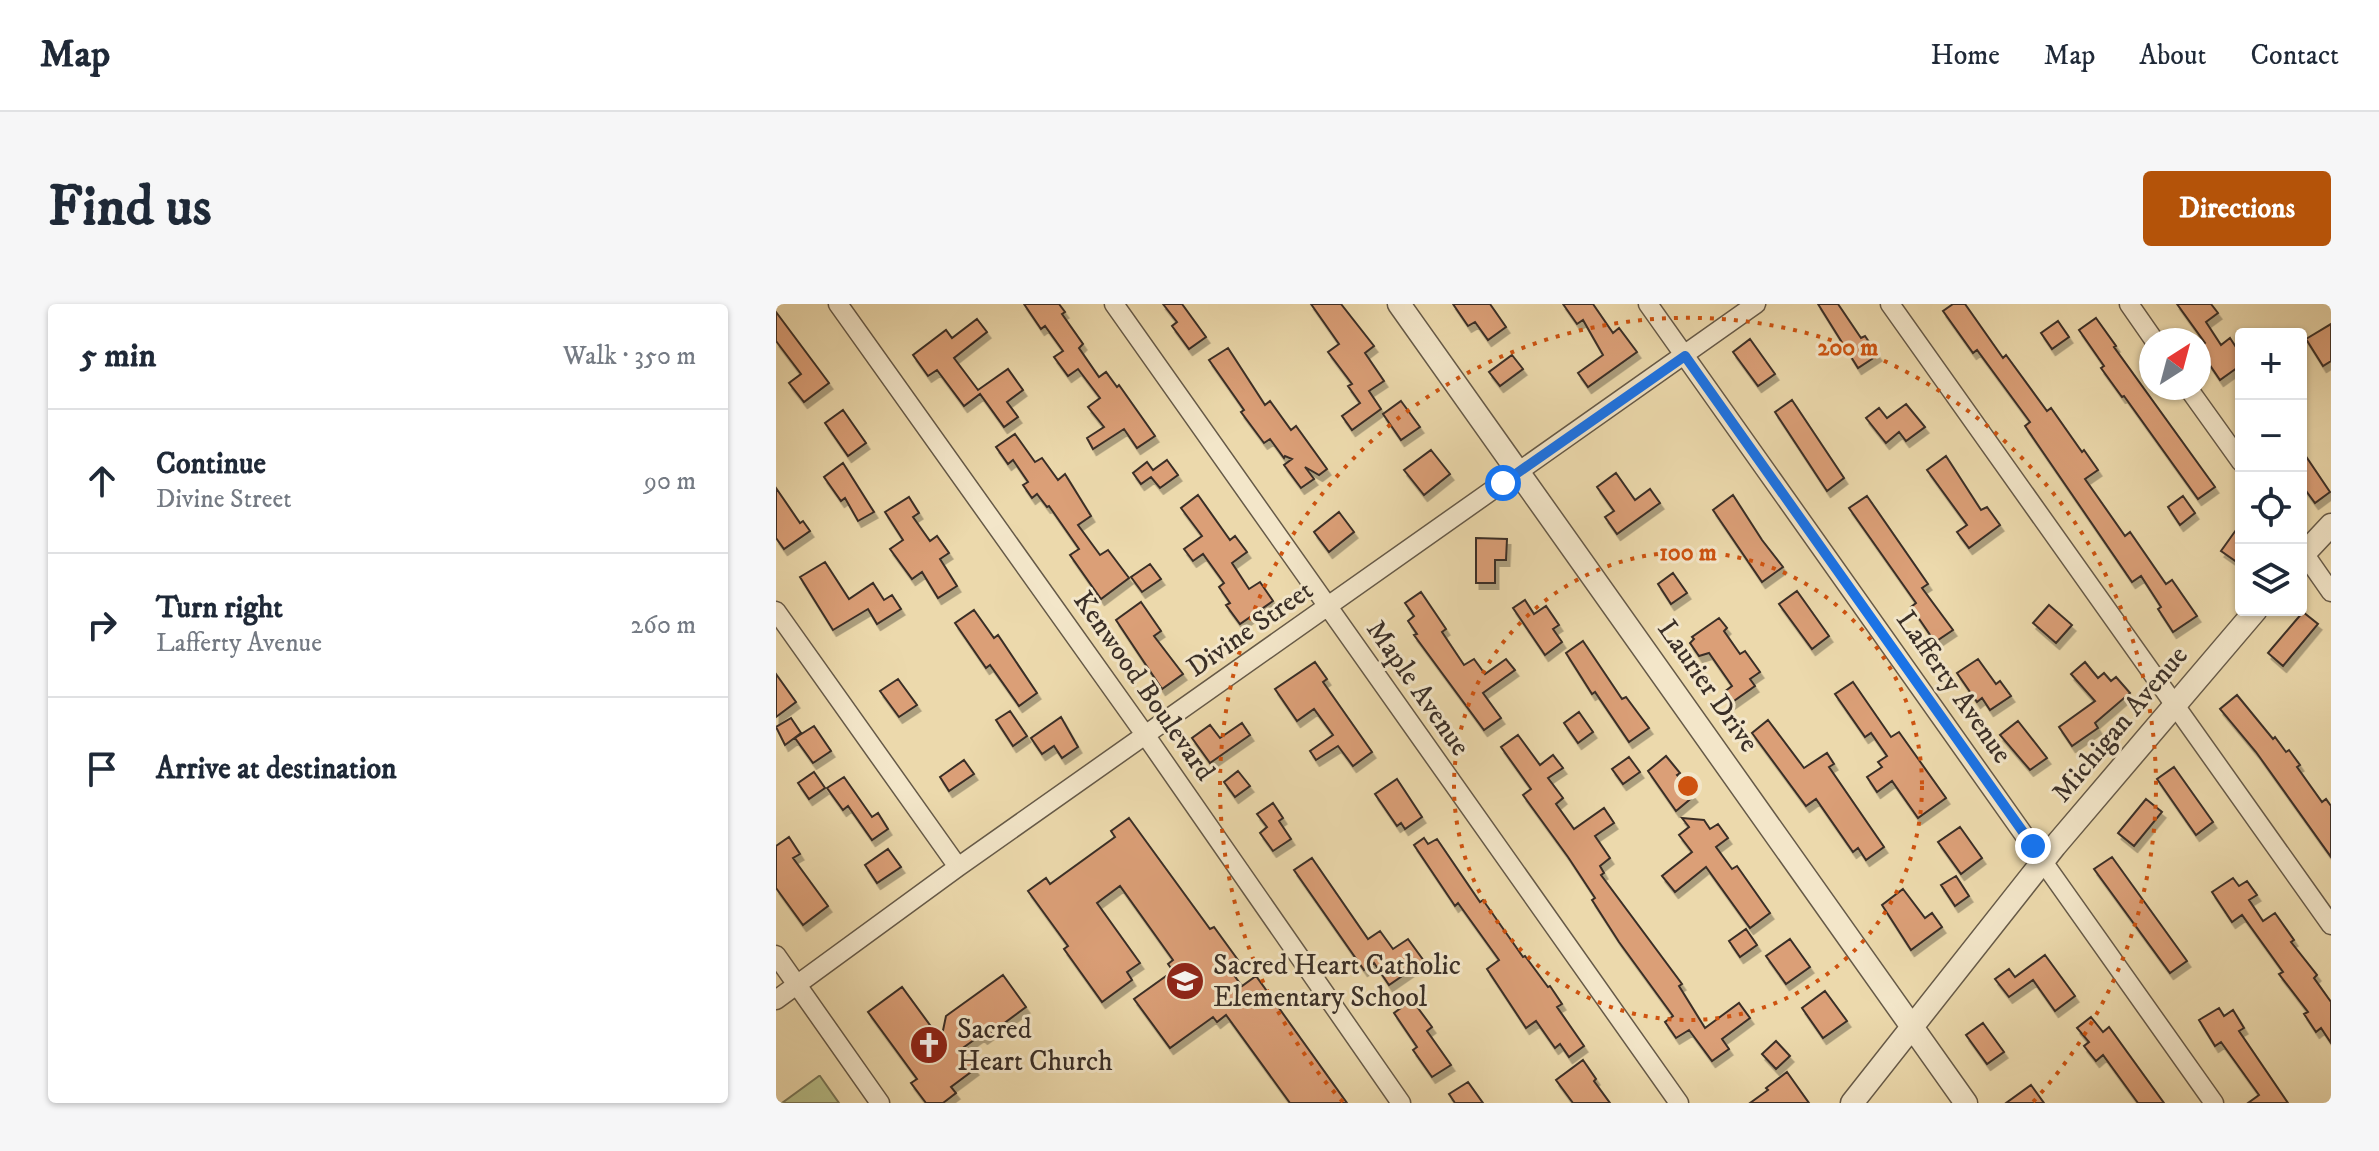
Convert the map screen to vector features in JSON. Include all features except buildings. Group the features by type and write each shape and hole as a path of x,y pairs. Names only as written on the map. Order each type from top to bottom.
{"street":[{"name":"Kenwood Boulevard","path":"838,304 1146,736 1401,1103"},
{"name":"Maple Avenue","path":"1114,304 1679,1103"},
{"name":"Laurier Drive","path":"1399,304 1966,1103"},
{"name":"Lafferty Avenue","path":"1648,304 2214,1103"},
{"name":"Divine Street","path":"776,1000 958,867 1756,304"},
{"path":"1890,304 2331,925"},
{"path":"2129,304 2146,328"},
{"path":"2197,400 2235,454"},
{"path":"2307,548 2331,525"},
{"path":"2307,560 2331,592"},
{"path":"776,611 958,867"},
{"name":"Michigan Avenue","path":"1852,1103 2043,861 2251,616"},
{"path":"776,955 880,1103"}],"green space":[{"path":"819,1076 839,1103 782,1103"}],"place":[{"name":"Sacred Heart Catholic Elementary School","path":"1185,981"},
{"name":"Sacred Heart Church","path":"929,1045"}],"route":[{"path":"1503,483 1685,356 2033,846"}]}
